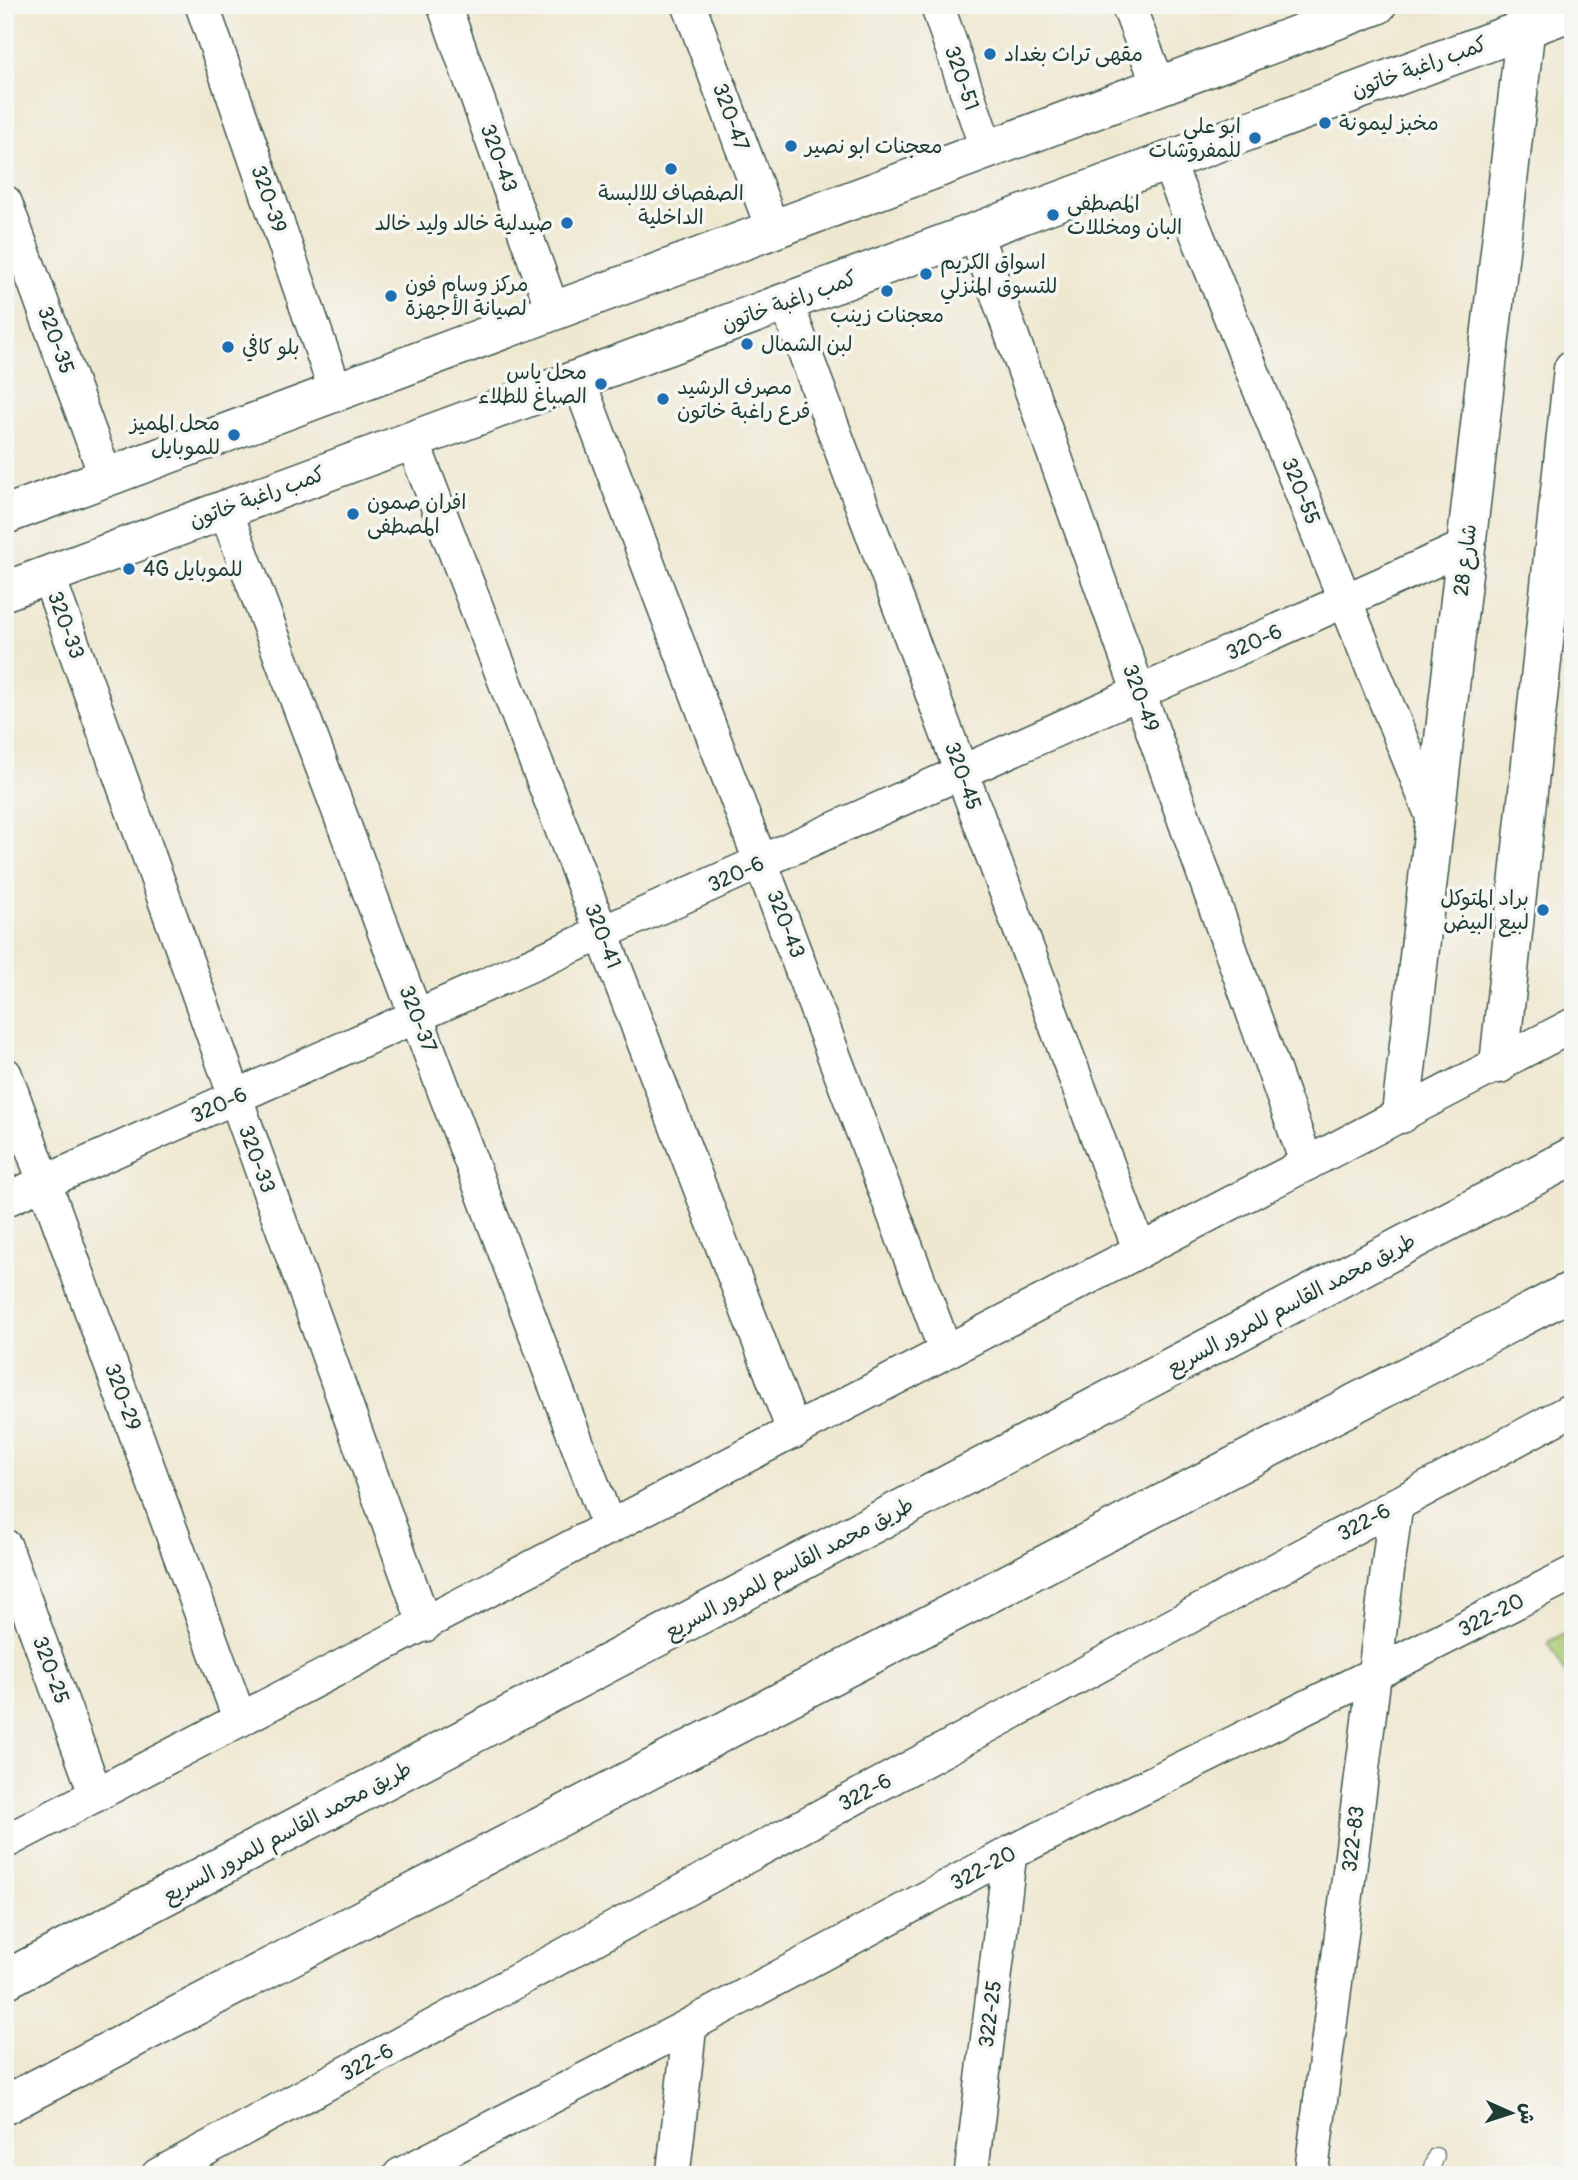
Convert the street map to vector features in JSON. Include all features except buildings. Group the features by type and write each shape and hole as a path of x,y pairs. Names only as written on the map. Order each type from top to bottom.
{"main road":[{"path":"5,515 1364,8"},
{"name":"كمب راغبة خاتون","path":"5,591 1167,160 1527,17 1573,11"},
{"name":"شارع 28","path":"1401,1114 1527,17"},
{"path":"1499,1064 1573,369"},
{"name":"طريق محمد القاسم للمرور السريع","path":"11,1977 1573,1156"},
{"path":"16,2101 1573,1290"}],"street":[{"name":"320-39","path":"202,5 336,392"},
{"name":"320-43","path":"444,5 553,311"},
{"name":"320-47","path":"689,5 773,230"},
{"name":"320-51","path":"937,5 987,150"},
{"path":"1128,5 1159,86"},
{"name":"320-55","path":"1167,160 1435,822"},
{"name":"320-35","path":"5,202 106,477"},
{"name":"320-49","path":"975,232 1307,1164"},
{"name":"320-45","path":"786,302 1140,1251"},
{"name":"320-43","path":"578,379 946,1352"},
{"name":"320-41","path":"412,440 794,1432"},
{"name":"320-37","path":"225,509 609,1528"},
{"name":"320-6","path":"5,1200 1467,547"},
{"name":"320-33","path":"48,575 425,1625"},
{"path":"5,1842 1573,1025"},
{"name":"320-29","path":"5,1074 240,1720"},
{"name":"322-6","path":"158,2175 1573,1409"},
{"name":"322-83","path":"1311,2175 1396,1504"},
{"name":"320-25","path":"5,1546 96,1795"},
{"name":"322-20","path":"400,2175 690,2025 1010,1853 1573,1573"},
{"name":"322-25","path":"971,2175 1010,1853"},
{"path":"673,2175 690,2025"}],"lane":[{"path":"1429,2175 1436,2157"}],"green space":[{"path":"1573,1629 1573,1687 1548,1642"}],"place":[{"name":"مقهى تراث بغداد","path":"990,54"},
{"name":"مخبز ليمونة","path":"1325,123"},
{"name":"ابو علي للمفروشات","path":"1255,138"},
{"name":"معجنات ابو نصير","path":"791,146"},
{"name":"الصفصاف للالبسة الداخلية","path":"671,169"},
{"name":"المصطفى البان ومخللات","path":"1053,215"},
{"name":"صيدلية خالد وليد خالد","path":"567,223"},
{"name":"اسواق الكريم للتسوق المنزلي","path":"926,274"},
{"name":"معجنات زينب","path":"887,291"},
{"name":"مركز وسام فون لصيانة الأجهزة","path":"391,296"},
{"name":"لبن الشمال","path":"747,344"},
{"name":"بلو كافي","path":"228,347"},
{"name":"محل ياس الصباغ للطلاء","path":"601,384"},
{"name":"مصرف الرشيد فرع راغبة خاتون","path":"663,399"},
{"name":"محل المميز للموبايل","path":"234,435"},
{"name":"افران صمون المصطفى","path":"353,514"},
{"name":"4G للموبايل","path":"129,569"},
{"name":"براد المتوكل لبيع البيض","path":"1543,910"}]}
